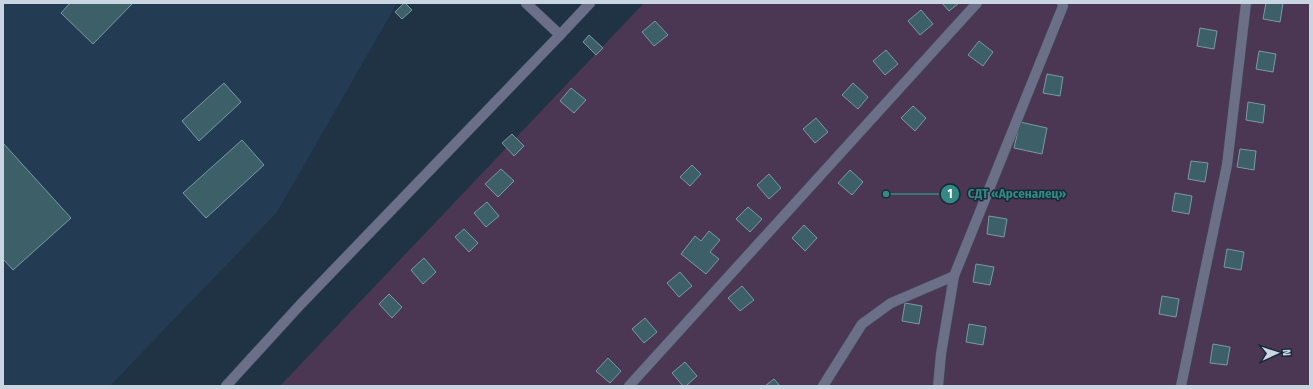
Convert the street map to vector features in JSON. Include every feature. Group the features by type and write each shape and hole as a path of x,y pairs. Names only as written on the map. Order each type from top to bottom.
{"street":[{"path":"526,3 560,36"},
{"path":"226,386 300,305 560,36 590,3"},
{"path":"629,386 977,3"},
{"path":"938,386 941,354 954,276 1063,6 1062,3"},
{"path":"1181,386 1227,165 1246,3"},
{"path":"823,386 862,324 891,303 954,276"}],"shaded area":[{"path":"3,3 397,3 277,212 110,386 3,386"},
{"path":"644,3 1310,3 1310,386 280,386"}],"building":[{"path":"70,3 133,3 93,44 61,13"},
{"path":"404,3 412,10 402,19 395,12"},
{"path":"942,3 959,3 949,11"},
{"path":"1266,3 1283,3 1280,22 1263,19"},
{"path":"921,10 933,24 920,35 908,21"},
{"path":"655,21 668,35 654,46 642,32"},
{"path":"1200,28 1217,31 1214,49 1197,46"},
{"path":"589,35 603,48 596,55 583,42"},
{"path":"979,41 993,52 983,66 968,55"},
{"path":"886,50 898,64 885,75 873,61"},
{"path":"1259,51 1276,54 1273,72 1256,69"},
{"path":"1047,74 1063,77 1060,96 1043,93"},
{"path":"224,83 241,102 199,141 182,121"},
{"path":"853,83 868,97 858,109 842,95"},
{"path":"571,88 586,100 574,113 560,101"},
{"path":"1248,102 1265,105 1263,123 1246,120"},
{"path":"913,106 926,118 915,131 901,118"},
{"path":"816,118 828,132 815,143 803,129"},
{"path":"1020,122 1047,128 1042,154 1014,148"},
{"path":"512,134 524,146 514,156 502,143"},
{"path":"242,140 264,165 206,218 183,193"},
{"path":"3,143 71,218 13,270 3,259"},
{"path":"1240,149 1256,151 1254,170 1237,167"},
{"path":"1191,161 1208,163 1205,182 1188,179"},
{"path":"692,165 701,174 690,186 680,177"},
{"path":"501,169 514,181 498,197 485,184"},
{"path":"850,170 863,182 852,195 838,183"},
{"path":"769,174 781,188 769,199 757,185"},
{"path":"1175,193 1192,196 1189,214 1172,211"},
{"path":"487,202 499,216 486,227 474,213"},
{"path":"748,207 762,219 750,232 736,219"},
{"path":"989,216 1007,219 1004,237 987,234"},
{"path":"804,225 817,238 805,251 792,238"},
{"path":"464,229 478,243 469,252 455,237"},
{"path":"709,231 720,240 710,252 719,259 706,274 681,254 695,236 701,241"},
{"path":"1227,249 1244,252 1241,270 1224,267"},
{"path":"424,258 436,272 423,284 411,270"},
{"path":"976,264 994,267 990,285 973,282"},
{"path":"680,272 692,286 679,297 667,283"},
{"path":"742,286 754,300 740,311 728,298"},
{"path":"389,294 402,307 392,318 379,304"},
{"path":"1162,296 1179,299 1176,317 1159,314"},
{"path":"905,303 922,306 919,324 902,321"},
{"path":"645,318 657,332 644,343 632,329"},
{"path":"969,324 986,327 983,345 966,342"},
{"path":"1213,344 1230,347 1227,365 1210,363"},
{"path":"608,358 621,371 610,383 596,371"},
{"path":"685,362 697,376 686,386 683,386 672,373"},
{"path":"774,379 780,386 765,386"}],"place":[{"name":"СДТ «Арсеналец»","path":"886,194"}]}
